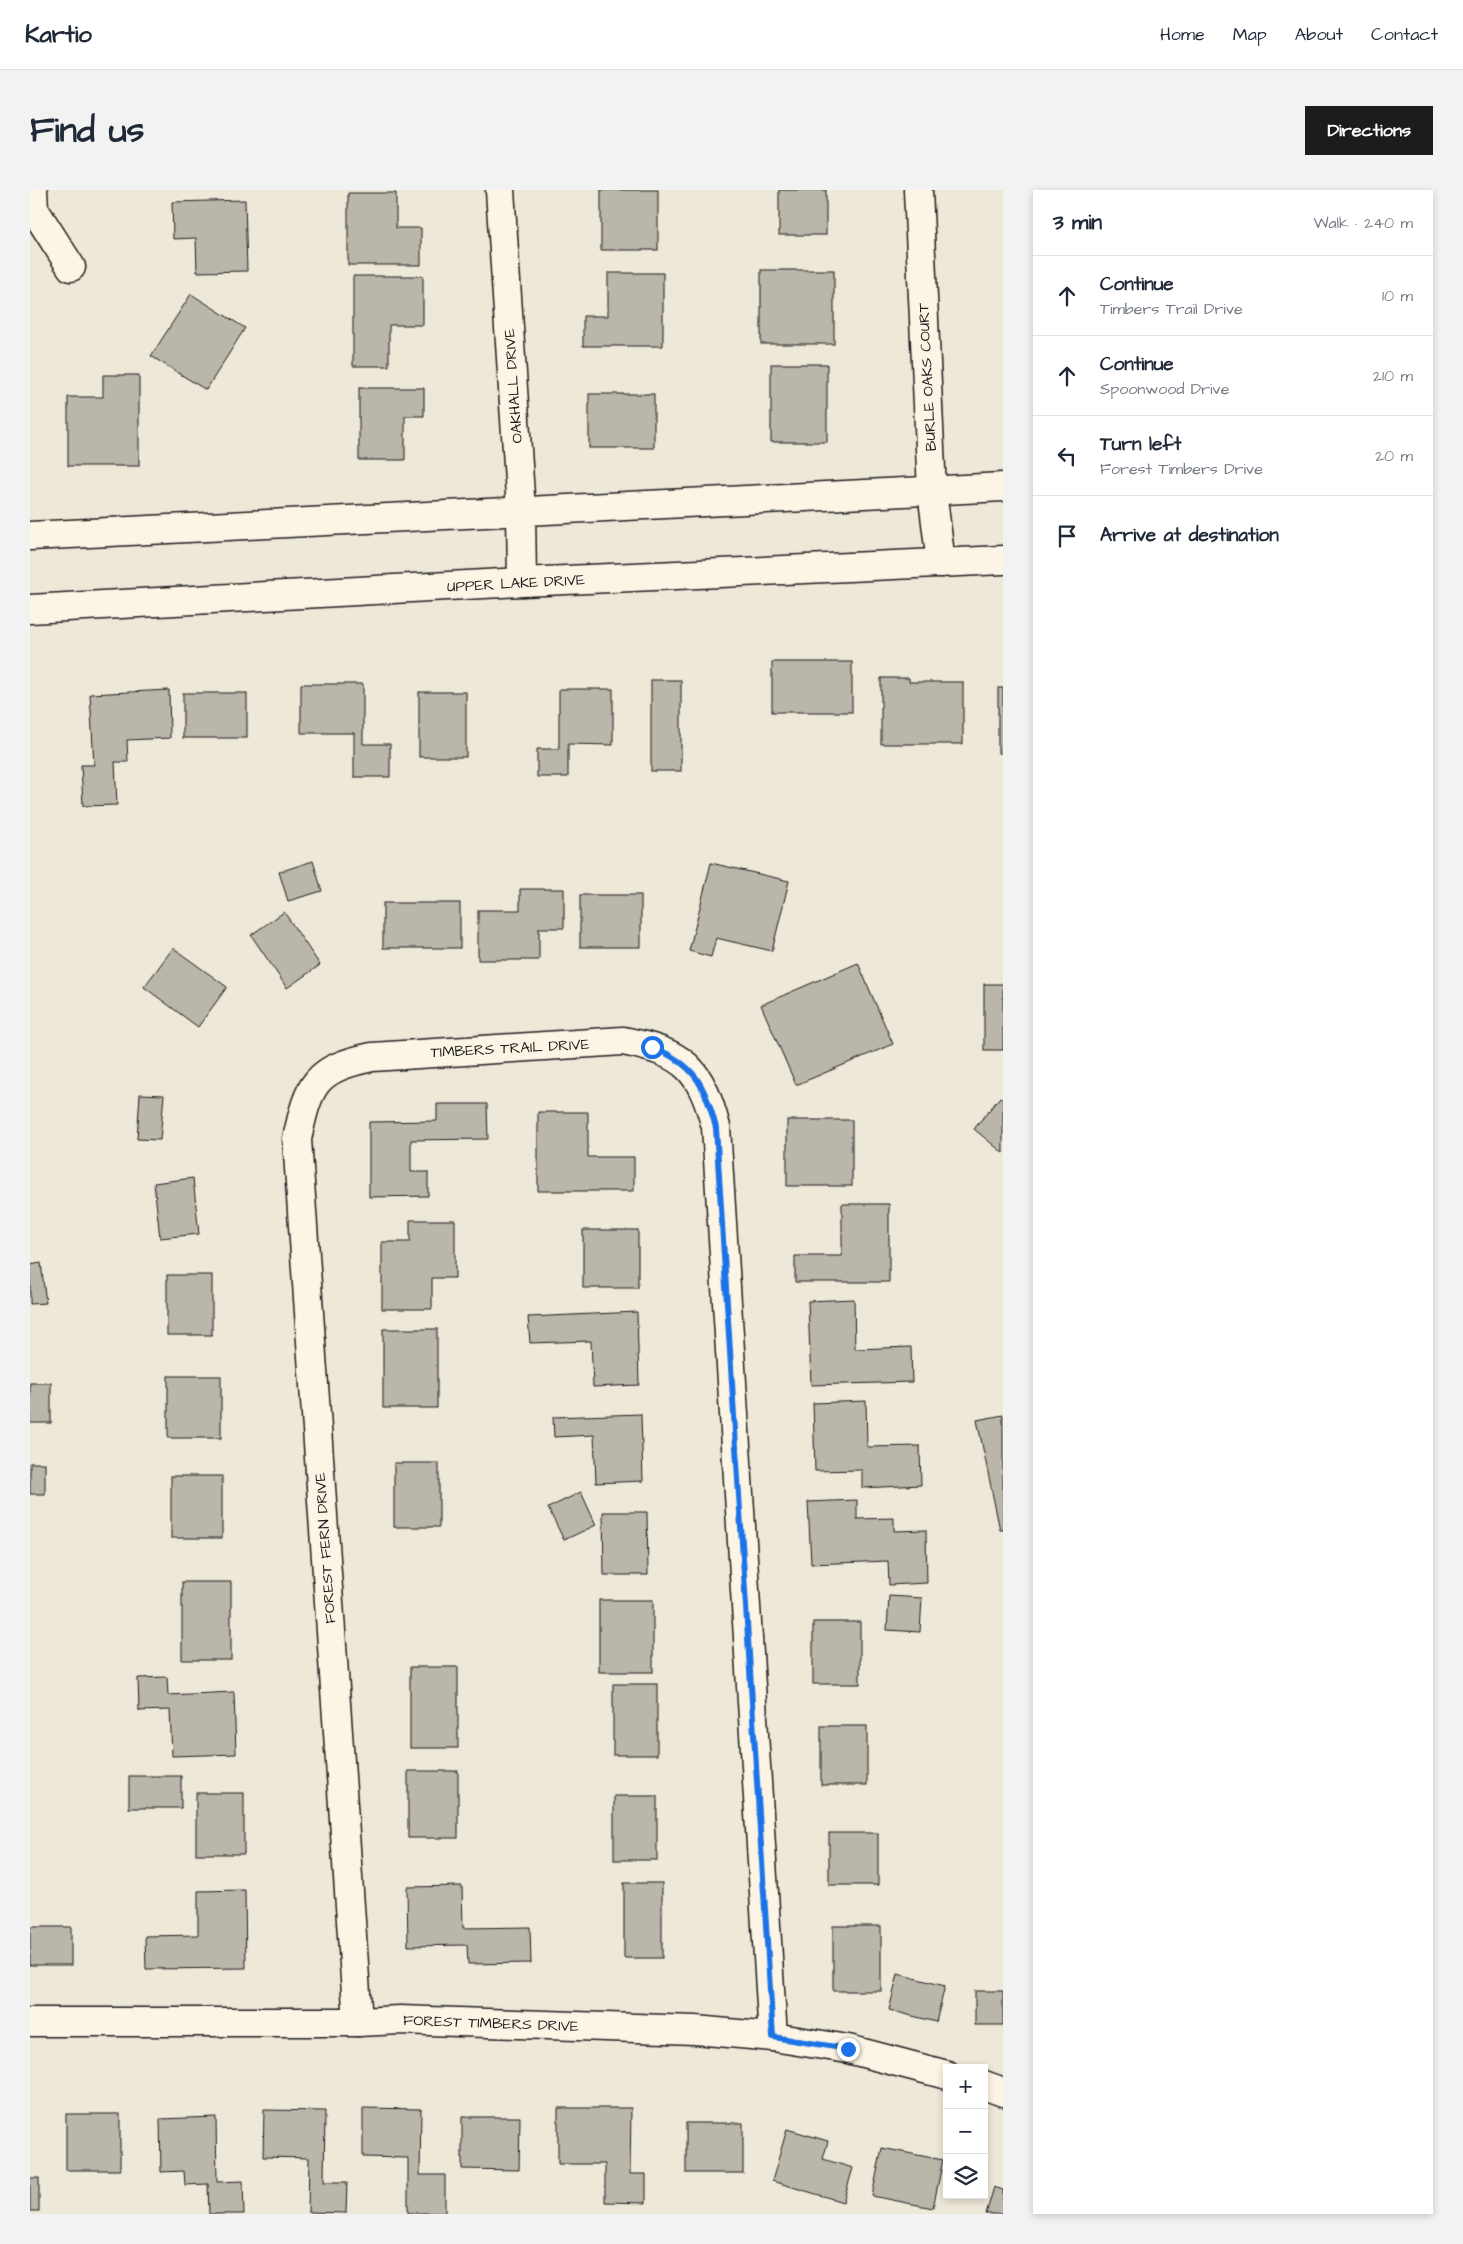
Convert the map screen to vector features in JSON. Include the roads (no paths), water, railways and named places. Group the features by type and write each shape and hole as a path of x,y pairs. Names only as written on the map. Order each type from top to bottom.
{"street":[{"path":"32,190 34,209 70,267"},
{"name":"OAKHALL DRIVE","path":"500,190 521,512 522,582"},
{"name":"BURLE OAKS COURT","path":"918,190 932,491 941,562"},
{"path":"30,536 1003,487"},
{"name":"UPPER LAKE DRIVE","path":"30,609 522,582 1003,560"},
{"name":"TIMBERS TRAIL DRIVE","path":"319,1077 345,1062 372,1057 623,1042 652,1047 672,1055 696,1076 707,1095 716,1128 773,2037"},
{"name":"FOREST FERN DRIVE","path":"319,1077 304,1107 297,1139 358,2022"},
{"name":"FOREST TIMBERS DRIVE","path":"30,2022 358,2022 400,2020 481,2021 695,2030 773,2037 848,2049 943,2074"},
{"path":"988,2086 1003,2092"}]}
